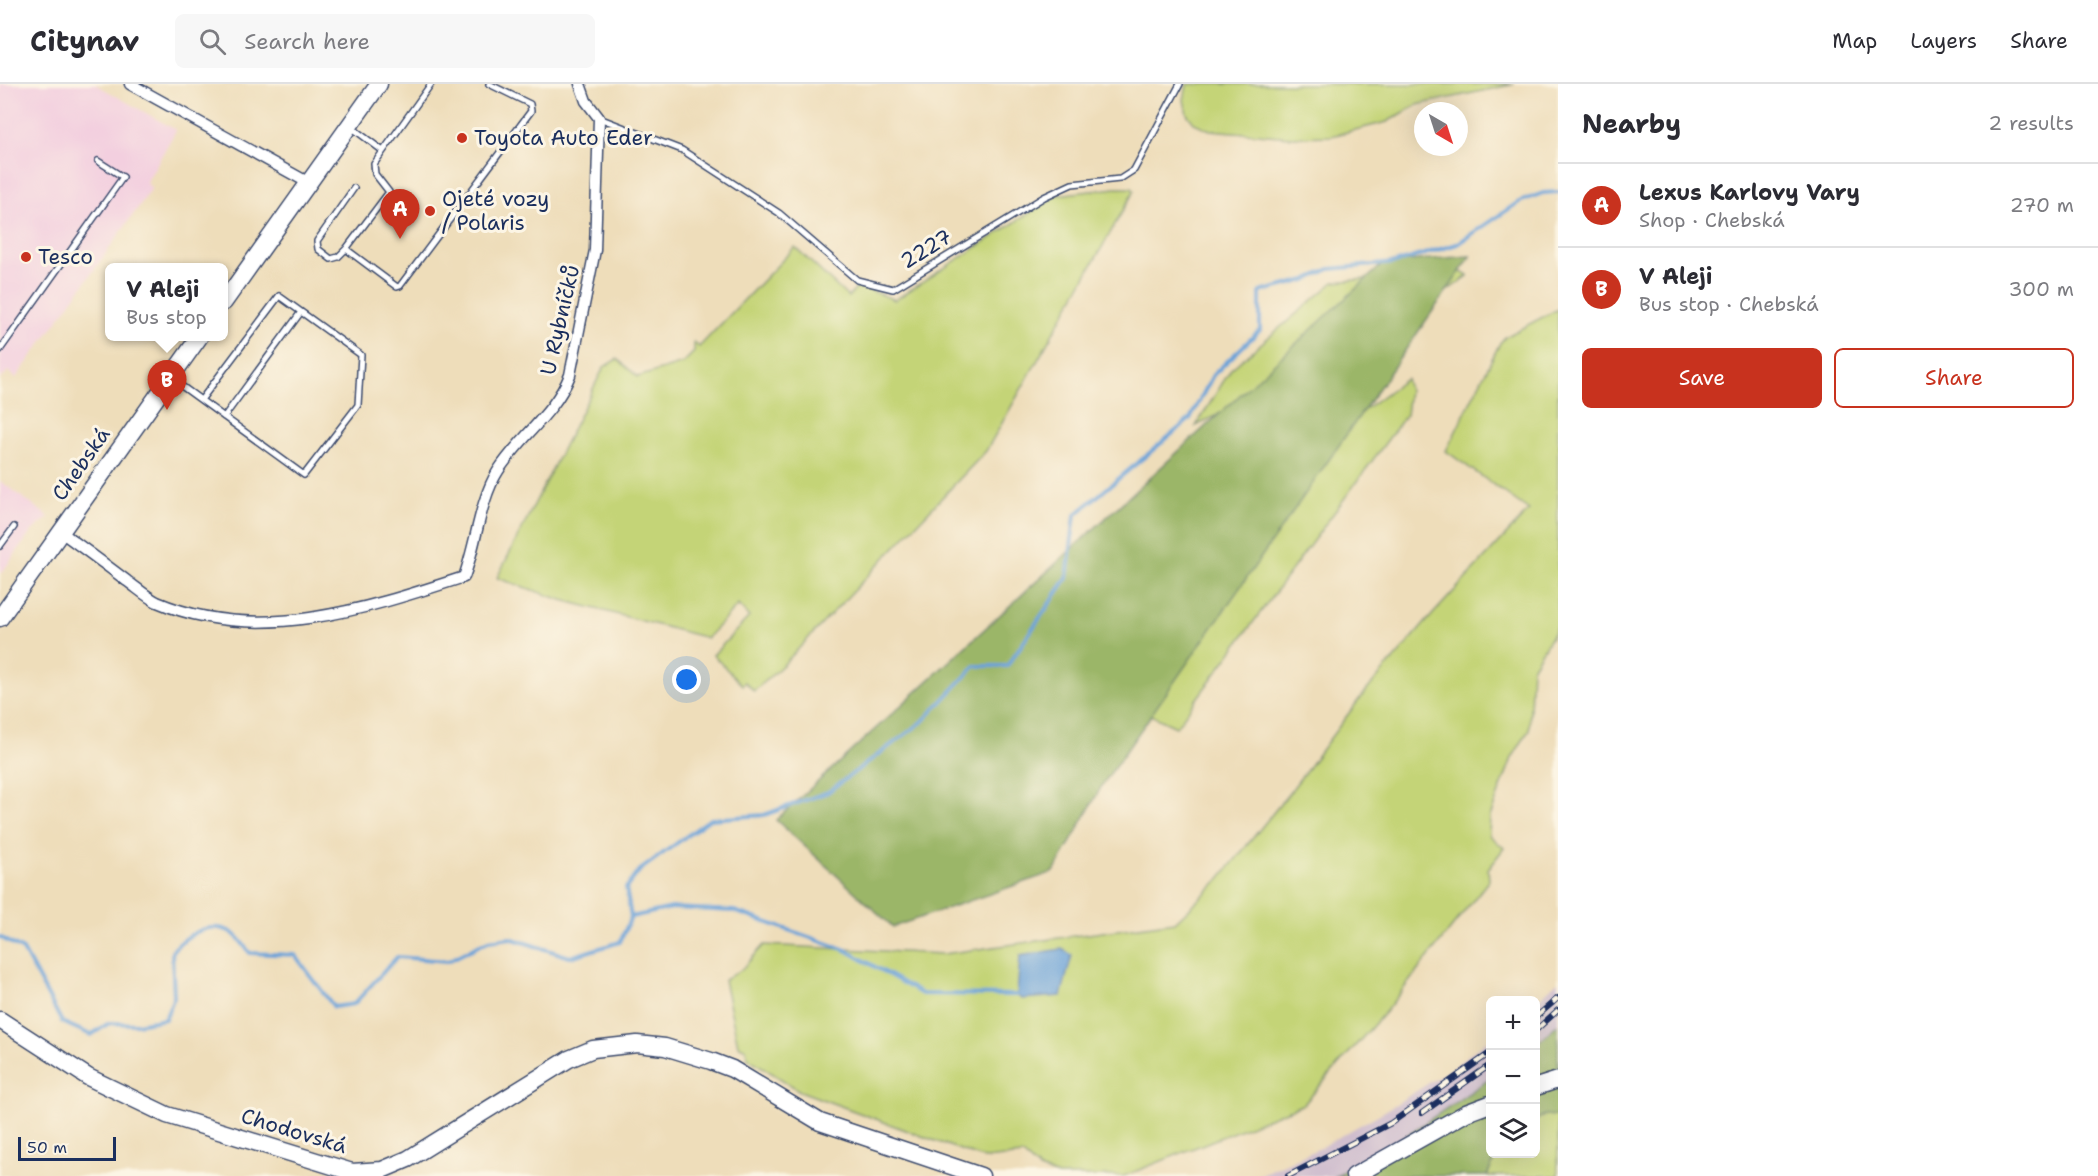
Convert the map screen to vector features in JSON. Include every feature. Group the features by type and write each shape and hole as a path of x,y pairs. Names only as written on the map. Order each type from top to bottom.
{"street":[{"path":"130,84 309,183"},
{"path":"228,296 379,84"},
{"path":"580,84 585,101 599,118"},
{"name":"U Rybníčků","path":"61,532 155,601 202,618 260,622 315,620 405,597 464,577 489,492 497,473 562,393 570,375 595,250 599,118"},
{"name":"Chebská","path":"0,618 196,341"},
{"name":"Chodovská","path":"0,1020 88,1077 167,1115 352,1172 382,1170 408,1159 569,1059 593,1049 637,1044 665,1047 732,1069 820,1122 981,1176"},
{"path":"1540,1086 1558,1080"},
{"path":"1354,1176 1466,1113 1486,1106"}],"lane":[{"path":"354,188 316,245 331,259 338,257 346,249 389,192 373,169 383,151 431,84"},
{"path":"346,249 391,286 400,286 531,111 530,104 489,84"},
{"name":"2227","path":"599,118 682,150 779,213 857,280 893,289 1044,197 1072,184 1120,179 1134,170 1180,84"},
{"path":"350,126 383,151"},
{"path":"0,350 123,177 98,161"},
{"path":"170,378 304,475 358,405 361,356 279,296 201,400"},
{"path":"224,417 301,312"},
{"path":"0,546 14,527"}],"shaded area":[{"path":"0,84 95,84 176,130 146,183 152,188 16,378 8,371 0,380"},
{"path":"0,481 49,517 32,531 0,575"},
{"path":"1558,981 1558,1024 1540,1040 1540,997"},
{"path":"1486,1041 1486,1082 1401,1139 1335,1176 1257,1176 1316,1150 1385,1111 1451,1069"}],"green space":[{"path":"1187,84 1515,84 1431,102 1414,102 1414,107 1387,122 1331,136 1291,137 1210,130 1194,123 1187,114 1184,100"},
{"path":"1132,188 1134,191 986,451 784,664 754,691 745,682 742,685 713,655 749,617 738,605 707,638 562,600 497,578 604,367 617,359 638,377 683,363 694,352 694,342 699,347 795,247 848,297 859,286 895,300 1057,195"},
{"path":"1471,256 1103,784 1054,872 893,927 776,820 1384,263"},
{"path":"1445,262 1468,276 1421,309 1196,426 1231,369 1334,282 1409,275"},
{"path":"1558,309 1558,625 1532,668 1529,730 1512,758 1490,817 1489,835 1504,848 1488,869 1489,880 1386,1011 1304,1104 1124,1176 1058,1176 1039,1169 1023,1155 985,1159 800,1091 748,1058 746,1049 738,1045 724,980 741,970 764,945 943,954 1175,922 1218,881 1290,792 1361,697 1433,614 1529,510 1446,451 1500,343 1505,337"},
{"path":"1406,379 1409,390 1406,415 1176,727 1142,711 1353,418"},
{"path":"1558,1024 1558,1116 1545,1115 1540,1118 1540,1040"},
{"path":"1486,1082 1486,1158 1498,1158 1487,1176 1335,1176 1401,1139"},
{"path":"1545,1115 1558,1116 1558,1176 1487,1176 1498,1158 1540,1158 1540,1118"}],"water":[{"path":"1062,949 1072,955 1061,996 1021,999 1017,995 1020,956"}],"waterway":[{"path":"0,937 23,950 62,1022 91,1035 109,1023 137,1024 165,1019 174,997 172,951 191,935 206,929 214,928 231,932 250,953 295,955 334,1007 354,1004 397,957 448,961 488,941 510,938 570,957 620,942 631,917 626,888 640,870 710,819 764,815 828,792 922,722 975,666 1007,666 1067,578 1075,515 1190,419 1213,375 1260,330 1260,292 1306,280 1330,269 1395,263 1457,244 1519,202 1543,193 1558,192"},
{"path":"631,917 672,908 734,911 846,950 922,994 1017,995"}],"railway":[{"path":"1540,1014 1558,998"},
{"path":"1540,1026 1558,1010"},
{"path":"1288,1176 1391,1123 1486,1056"},
{"path":"1422,1113 1486,1068"}],"place":[{"name":"Toyota Auto Eder","path":"462,138"},
{"name":"Ojeté vozy / Polaris","path":"430,211"},
{"name":"Lexus Karlovy Vary","path":"400,239"},
{"name":"Tesco","path":"26,257"},
{"name":"V Aleji","path":"167,410"}]}
